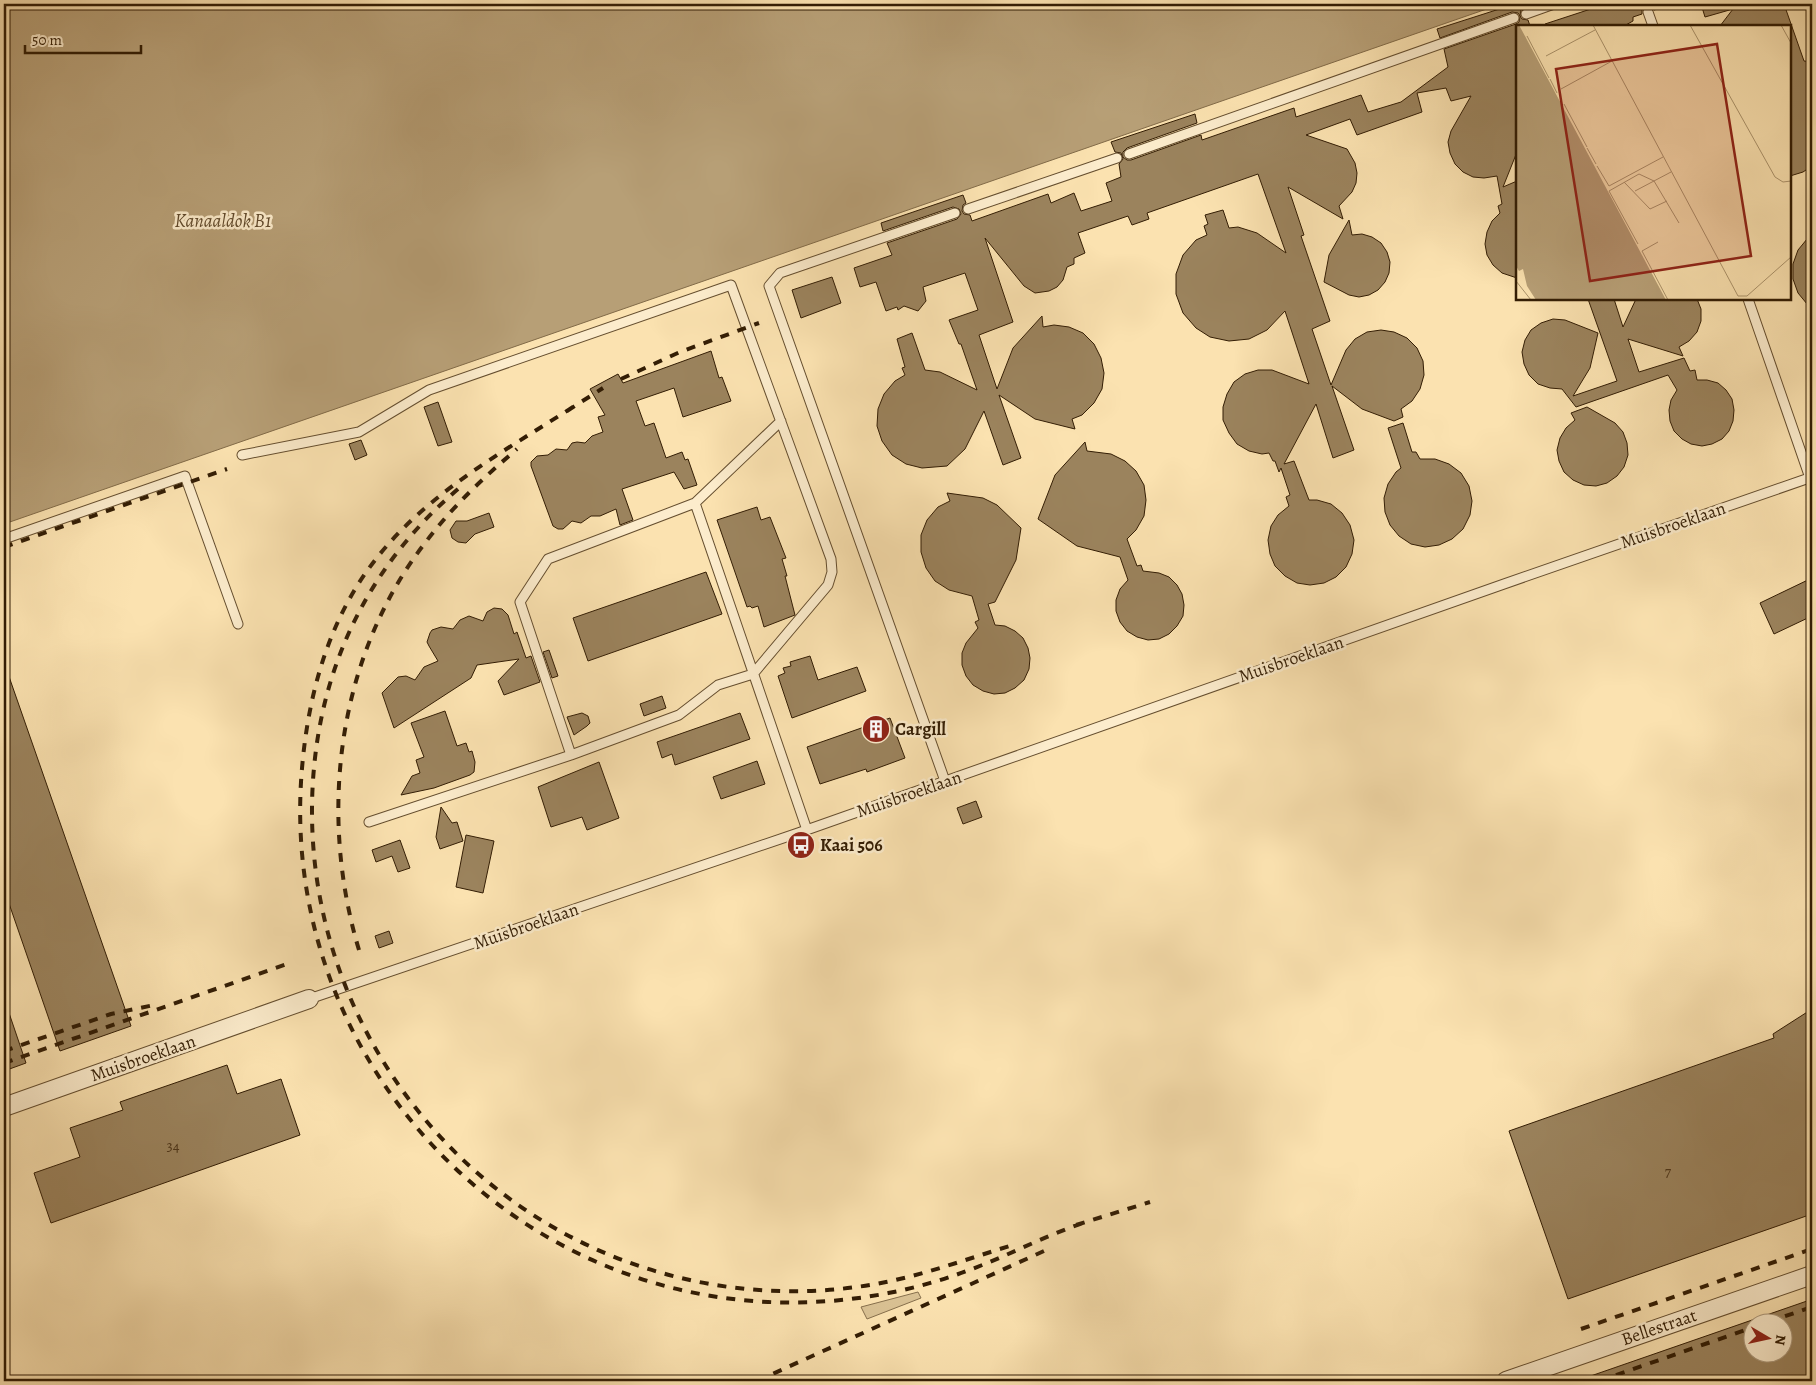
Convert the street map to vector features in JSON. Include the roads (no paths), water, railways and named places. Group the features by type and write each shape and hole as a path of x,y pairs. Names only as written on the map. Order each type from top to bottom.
{"street":[{"name":"Muisbroeklaan","path":"4,1107 309,999"},
{"name":"Bellestraat","path":"1506,1381 1812,1275"}],"lane":[{"path":"1526,14 1554,4"},
{"path":"1648,12 1653,25"},
{"path":"1129,154 1514,18"},
{"path":"968,209 1117,158"},
{"path":"945,781 769,286 780,273 955,213"},
{"path":"242,455 359,432 430,390 731,285 830,559 832,572 828,585 753,674 718,685 679,715 571,755 369,822"},
{"path":"1748,300 1811,478"},
{"path":"571,755 520,602 548,559 695,503 781,421"},
{"path":"4,539 185,476 238,624"},
{"name":"Muisbroeklaan","path":"309,999 807,830 1504,584 1811,478"},
{"path":"695,503 807,830"}],"water":[{"name":"Kanaaldok B1","path":"4,4 1501,4 4,524"}],"railway":[{"path":"621,379 680,352 759,323"},
{"path":"567,411 603,388"},
{"path":"573,407 452,486 398,533 354,591 342,613 323,659 316,683 303,757 301,782 305,882 329,976 370,1062 426,1139 496,1203 578,1253 669,1287 768,1302 820,1302 872,1296 947,1278 986,1264 1083,1223"},
{"path":"359,950 346,898 340,845 339,792 344,738 355,686 372,636 395,588 425,543 468,493 517,449"},
{"path":"4,547 227,469"},
{"path":"458,489 429,516 403,546 380,577 360,610 344,644 331,681 321,719 315,758 313,846 328,931 357,1012 399,1085 453,1150 519,1205 594,1248 677,1277 703,1283 755,1290 834,1290 860,1287 902,1278 1016,1244"},
{"path":"4,1063 290,963"},
{"path":"4,1051 111,1014 154,1005"},
{"path":"1076,1225 1150,1202"},
{"path":"1581,1329 1812,1249"},
{"path":"757,1381 1044,1251"},
{"path":"1794,1313 1812,1307"},
{"path":"1599,1381 1744,1330"}],"place":[{"name":"Cargill","path":"876,729"},
{"name":"Kaai 506","path":"801,845"}]}
